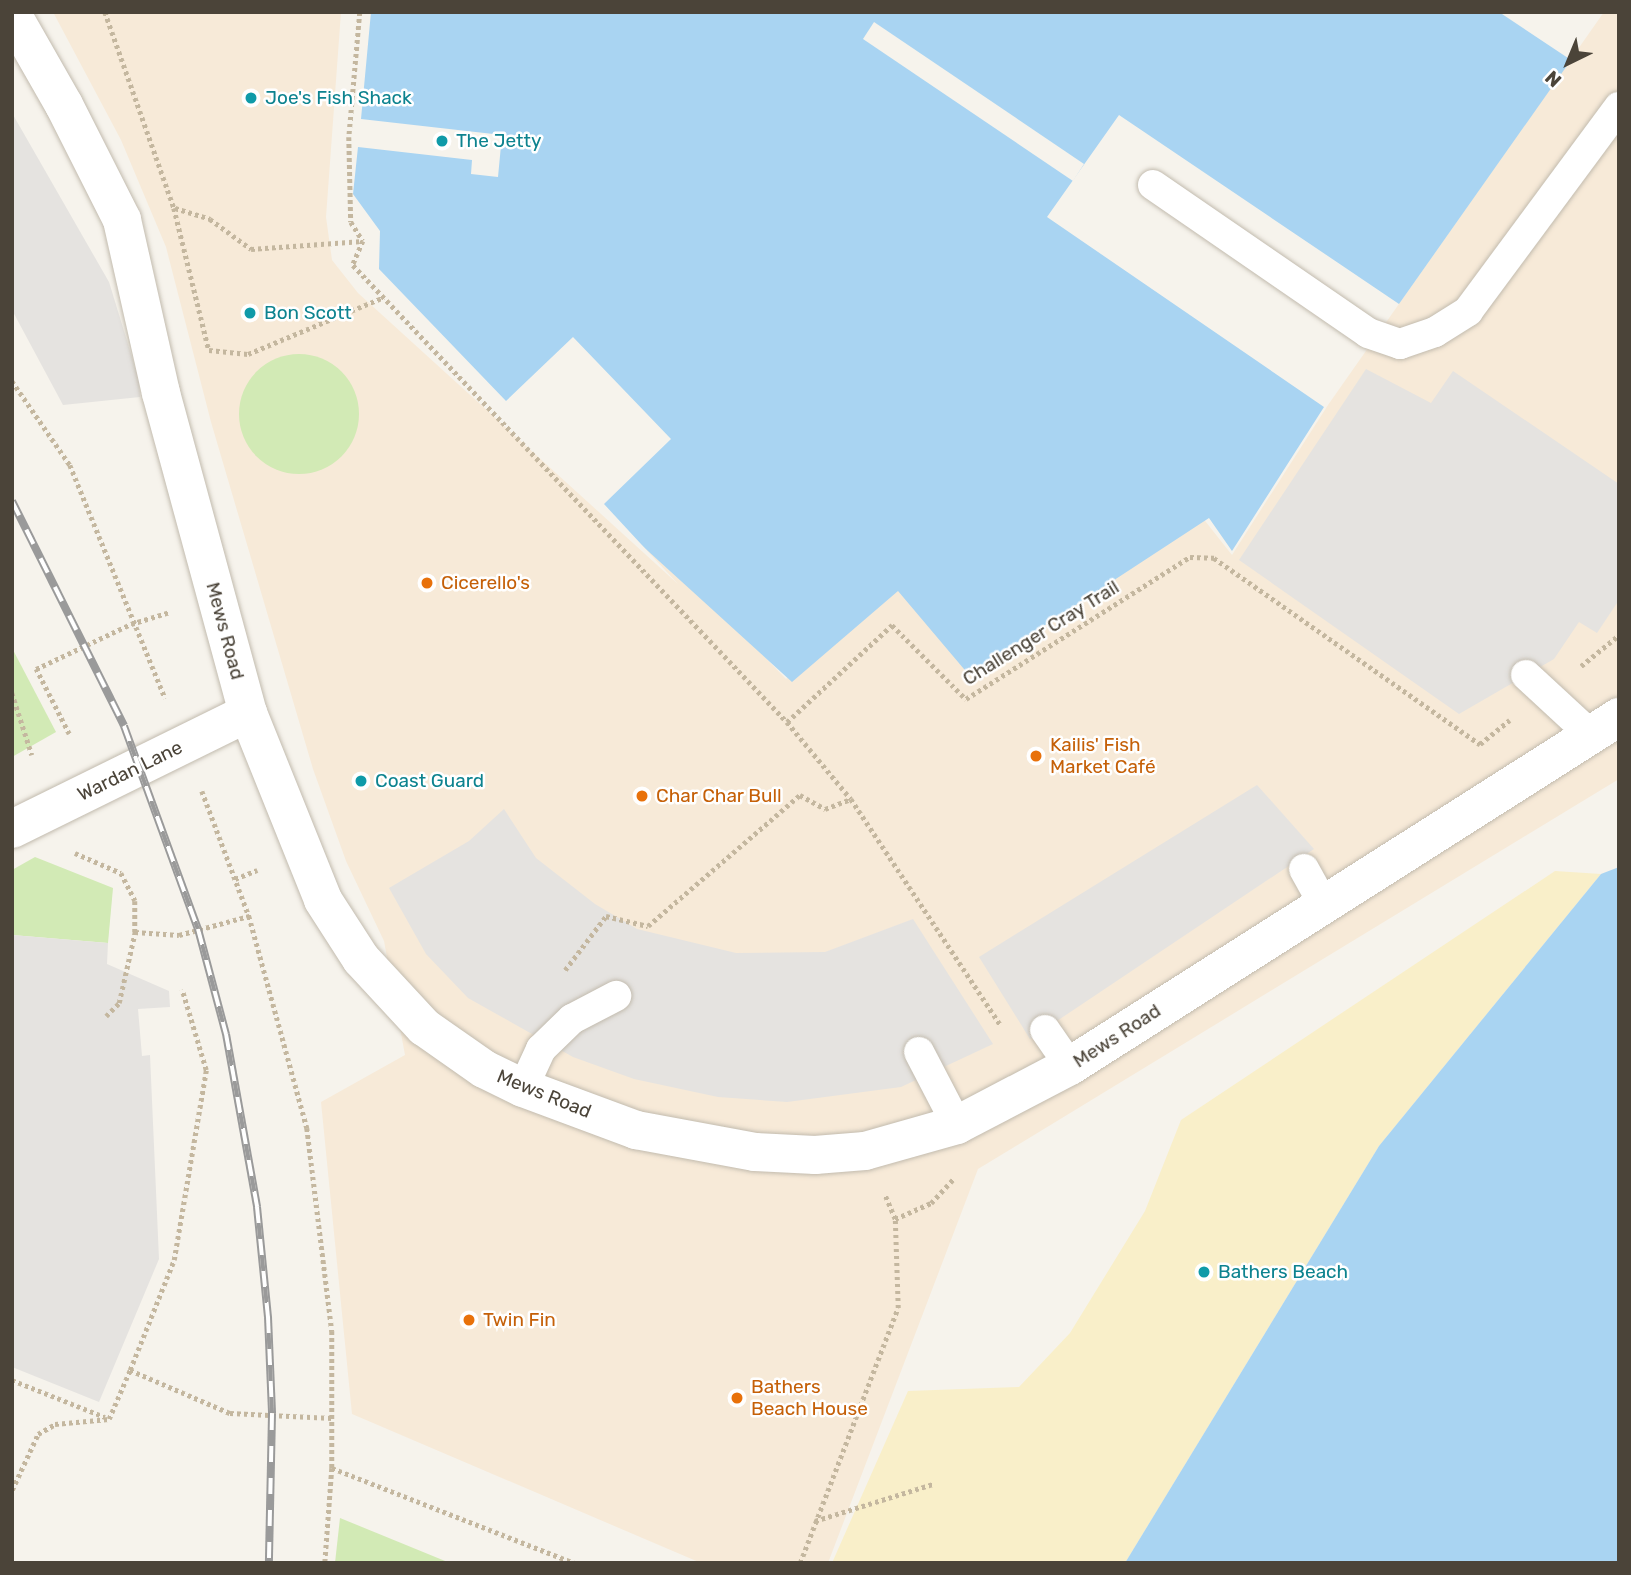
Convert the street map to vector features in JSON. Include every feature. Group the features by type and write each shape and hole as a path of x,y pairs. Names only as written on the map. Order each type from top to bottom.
{"street":[{"name":"Mews Road","path":"12,14 64,105 122,220 161,393 248,713 295,839 323,900 361,959 424,1027 484,1069 523,1088 636,1130 755,1152 815,1155 865,1151 957,1125 1070,1066 1605,726"},
{"name":"Wardan Lane","path":"12,829 248,713"}],"lane":[{"path":"1153,185 1368,333 1400,344 1435,332 1468,311 1619,107"},
{"path":"1526,676 1605,726"},
{"path":"1304,870 1323,903"},
{"path":"523,1088 541,1049 572,1019 616,996"},
{"path":"1045,1030 1070,1066"},
{"path":"919,1052 957,1125"}],"path":[{"path":"105,12 174,208 209,350 248,354 384,297"},
{"path":"360,12 349,132 351,222 363,241"},
{"path":"349,132 356,133"},
{"path":"174,208 210,219 251,249 363,241"},
{"path":"363,241 353,265 788,722 851,799 1001,1027"},
{"path":"12,381 70,465 131,624"},
{"name":"Challenger Cray Trail","path":"788,722 892,625 966,699 1190,557 1214,558 1480,744"},
{"path":"69,734 36,669 131,624 176,610"},
{"path":"12,693 32,755"},
{"path":"557,978 606,916 649,926 800,795 825,809 851,799"},
{"path":"70,851 121,873 135,901 135,932 118,1003 106,1016"},
{"path":"235,879 260,869"},
{"path":"135,932 179,935 249,916 307,1128 332,1331 332,1468 325,1563"},
{"path":"109,1419 174,1260 204,1080 194,1023 182,990"},
{"path":"800,1563 898,1308 895,1219"},
{"path":"130,1370 230,1413 332,1418"},
{"path":"12,1380 109,1419"},
{"path":"12,1490 38,1434 55,1423 109,1419"},
{"path":"332,1468 574,1563"},
{"path":"814,1521 933,1484"}],"shaded area":[{"path":"53,12 384,12 372,252 786,679 898,578 977,671 1198,512 1232,555 1328,405 1604,12 1619,12 1619,779 978,1169 828,1563 701,1563 352,1414 321,1102 405,1055 384,941 346,861 313,769 211,422 166,247 121,140"},
{"path":"12,113 109,282 139,380 140,397 63,405 12,310"},
{"path":"1366,369 1431,403 1453,371 1619,484 1619,600 1597,633 1579,622 1554,659 1459,714 1239,560"},
{"path":"1257,785 1314,849 1030,1039 979,957"},
{"path":"504,809 536,858 595,904 637,929 736,953 825,952 913,919 993,1044 901,1087 787,1102 718,1097 634,1079 573,1057 468,998 426,954 389,888 469,841"},
{"path":"12,935 108,943 107,964 169,991 170,1007 138,1009 142,1056 150,1055 159,1259 99,1402 12,1367"}],"green space":[{"path":"299,354 322,359 341,372 354,391 359,414 354,437 341,456 322,469 299,474 276,469 257,456 244,437 239,414 244,391 257,372 276,359"},
{"path":"12,648 56,732 12,757"},
{"path":"35,857 113,888 108,943 12,935 12,870"},
{"path":"340,1518 450,1563 335,1563"}],"sand":[{"name":"Bathers Beach","path":"1555,871 1601,874 1379,1146 1125,1563 832,1563 908,1391 1019,1387 1070,1333 1145,1211 1181,1120"}],"water":[{"path":"345,12 1499,12 1571,60 1399,304 1119,115 1047,217 1324,407 1232,551 1209,518 969,675 898,591 792,682 361,290 333,128"},
{"path":"1619,867 1619,1563 1125,1563 1379,1146 1601,874"}],"pier":[{"path":"341,12 371,12 361,119 502,135 498,177 471,174 472,160 358,147 353,194 380,231 379,269 506,401 573,337 671,439 604,504 678,584 358,293 332,260 326,217"},
{"path":"874,22 1084,164 1073,181 863,39"}],"railway":[{"path":"12,501 124,726 198,929 226,1034 257,1207 268,1317 272,1414 269,1563"}],"place":[{"name":"Joe's Fish Shack","path":"251,98"},
{"name":"The Jetty","path":"442,141"},
{"name":"Bon Scott","path":"250,313"},
{"name":"Cicerello's","path":"427,583"},
{"name":"Kailis' Fish Market Café","path":"1036,756"},
{"name":"Coast Guard","path":"361,781"},
{"name":"Char Char Bull","path":"642,796"},
{"name":"Bathers Beach","path":"1204,1272"},
{"name":"Twin Fin","path":"469,1320"},
{"name":"Bathers Beach House","path":"737,1398"}]}
